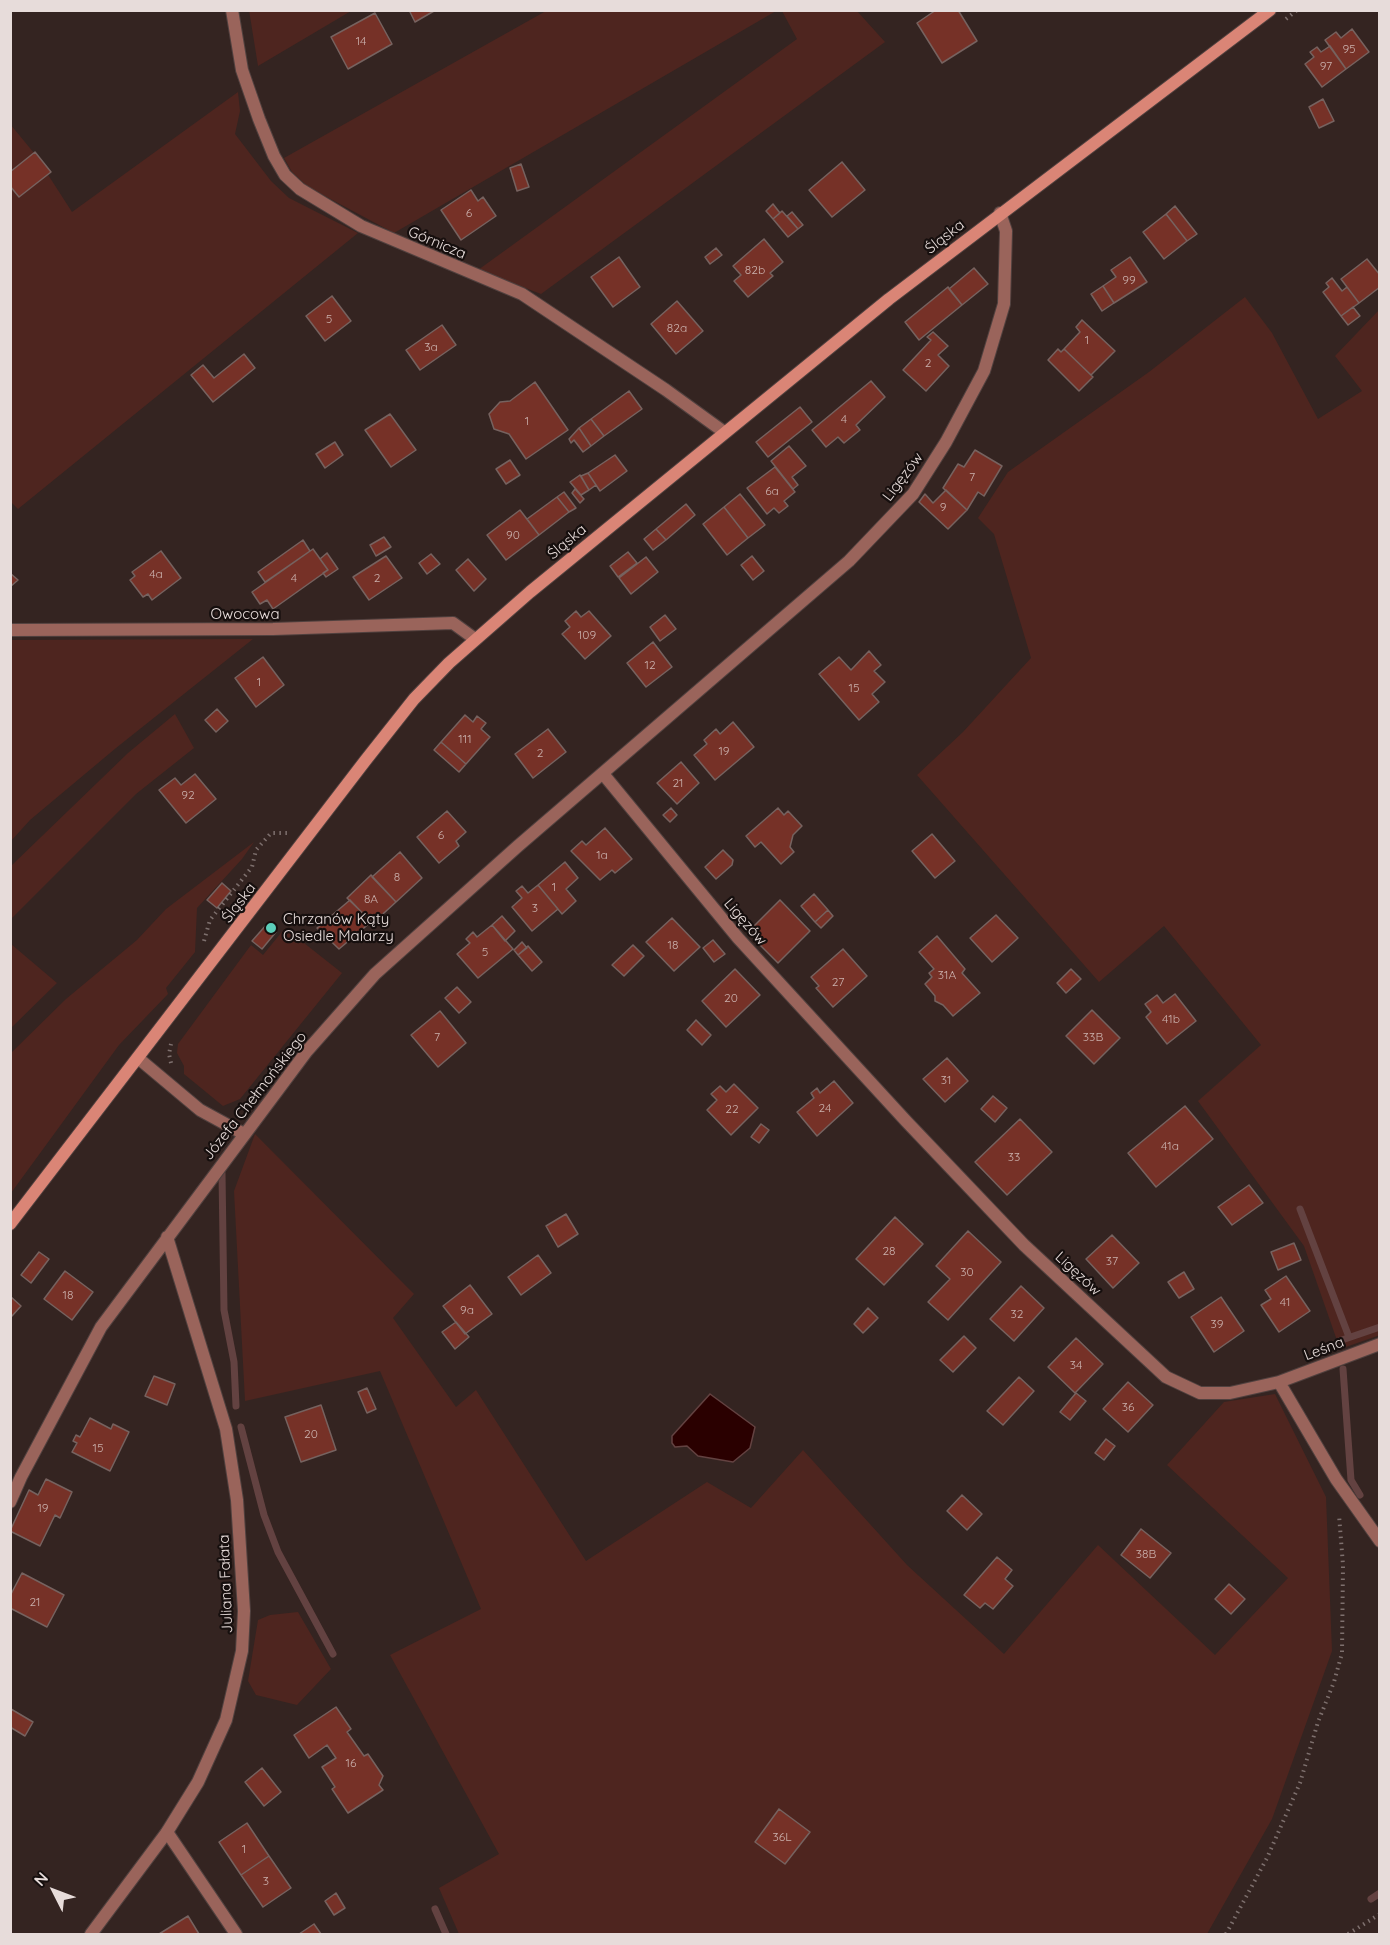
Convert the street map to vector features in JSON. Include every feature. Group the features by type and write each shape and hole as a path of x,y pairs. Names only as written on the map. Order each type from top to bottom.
{"main road":[{"name":"Śląska","path":"10,1224 379,743 414,699 475,639 724,432 1000,213 1270,10"}],"street":[{"name":"Górnicza","path":"232,10 242,70 259,119 274,156 285,175 300,189 361,226 522,294 666,390 724,432"},
{"name":"Ligęzów","path":"1000,213 1006,231 1004,304 987,360 946,442 913,494 849,561 604,775 738,938 906,1121 1024,1245 1166,1377 1200,1393 1230,1393 1279,1382"},
{"name":"Owocowa","path":"10,630 273,629 453,623 475,639"},
{"name":"Józefa Chełmońskiego","path":"10,1502 100,1327 307,1051 375,974 518,846 604,775"},
{"path":"138,1058 200,1110 244,1134"},
{"name":"Juliana Fałata","path":"91,1935 167,1832 198,1782 226,1720 242,1651 244,1611 237,1500 226,1429 167,1237"},
{"name":"Leśna","path":"1279,1382 1380,1344"},
{"path":"1279,1382 1336,1479 1380,1541"},
{"path":"167,1832 236,1935"}],"path":[{"path":"203,943 210,920 252,867 256,850 271,833 289,833 293,828"},
{"path":"1226,1935 1267,1858 1300,1783 1342,1653 1343,1565 1339,1511"},
{"path":"1348,1935 1380,1914"}],"shaded area":[{"path":"249,10 351,10 351,11 258,66"},
{"path":"546,11 776,11 394,233 308,187 292,172 284,158"},
{"path":"782,11 857,11 885,42 541,294 478,270 797,39"},
{"path":"238,92 240,111 235,134 271,181 289,198 358,233 18,509 10,501 10,124 34,153 72,212"},
{"path":"1245,297 1272,333 1318,419 1362,391 1335,356 1379,310 1380,1335 1340,1349 1304,1246 1198,1101 1261,1045 1164,926 1099,982 917,775 963,732 1031,658 994,534 978,518 1008,472 1149,372"},
{"path":"253,639 116,748 30,820 11,841 11,640"},
{"path":"175,714 194,748 136,794 11,919 11,866 128,753"},
{"path":"254,842 242,859 197,908 195,952 166,988 168,994 119,1045 11,1193 11,1053 66,999 137,940 166,909"},
{"path":"285,928 342,973 240,1099 223,1106 184,1074 184,1066 177,1053 178,1044 251,945 263,955"},
{"path":"11,944 57,983 11,1028"},
{"path":"255,1134 414,1294 393,1318 456,1407 476,1390 586,1561 707,1482 751,1508 803,1450 907,1565 1004,1654 1098,1545 1215,1655 1288,1578 1167,1465 1224,1402 1275,1394 1326,1497 1332,1651 1272,1819 1207,1934 459,1934 439,1888 499,1854 390,1655 481,1609 380,1371 245,1401 234,1191"},
{"path":"710,1394 755,1427 750,1448 733,1462 698,1456 687,1446 675,1447 672,1443 672,1436"},
{"path":"298,1612 331,1669 297,1705 256,1695 248,1681 258,1620 270,1615"}],"building":[{"path":"409,10 434,10 434,11 415,22"},
{"path":"936,10 958,10 977,41 942,63 917,23"},
{"path":"375,13 392,44 348,69 331,37"},
{"path":"1352,29 1369,52 1346,69 1325,40 1336,32 1341,38"},
{"path":"1330,46 1346,69 1322,87 1305,64 1314,57 1310,52 1317,47 1321,52"},
{"path":"1323,99 1334,121 1319,128 1309,107"},
{"path":"35,152 51,172 19,197 10,186 10,172"},
{"path":"842,162 865,190 832,217 809,190"},
{"path":"521,164 529,187 517,191 510,168"},
{"path":"471,190 478,201 483,197 496,216 461,240 441,210"},
{"path":"773,204 780,213 773,219 766,211"},
{"path":"1175,206 1197,234 1187,241 1166,214"},
{"path":"782,211 798,229 788,237 773,219"},
{"path":"792,212 803,225 798,229 787,216"},
{"path":"1166,214 1187,241 1164,259 1143,232"},
{"path":"764,239 783,262 770,273 773,276 748,297 734,281 741,275 733,266"},
{"path":"716,248 722,255 710,264 705,257"},
{"path":"619,257 640,287 613,307 591,277"},
{"path":"1130,257 1147,282 1114,303 1103,286 1116,277 1111,270"},
{"path":"1367,259 1380,275 1380,287 1359,303 1341,279"},
{"path":"974,268 988,284 962,305 949,289"},
{"path":"1332,278 1342,291 1347,287 1359,303 1341,316 1323,292 1329,287 1326,283"},
{"path":"1103,286 1114,303 1102,311 1091,294"},
{"path":"948,287 962,305 919,340 905,322"},
{"path":"332,296 351,321 325,341 306,316"},
{"path":"677,301 703,331 676,354 651,324"},
{"path":"1353,307 1360,316 1348,325 1341,316"},
{"path":"1082,320 1115,351 1091,375 1064,349 1080,332 1076,327"},
{"path":"442,325 456,345 420,370 406,350"},
{"path":"933,332 948,346 938,355 949,366 926,391 903,370 931,340 927,337"},
{"path":"1058,349 1061,352 1064,349 1093,377 1079,391 1048,360"},
{"path":"244,354 255,368 213,402 191,375 203,365 214,378"},
{"path":"871,381 885,397 856,425 860,430 844,443 838,437 826,447 812,430"},
{"path":"535,382 568,430 526,459 509,434 494,429 489,414 500,402 510,401"},
{"path":"629,391 642,409 604,436 591,419"},
{"path":"800,407 812,422 768,457 756,442"},
{"path":"390,414 416,450 391,467 365,430"},
{"path":"591,419 604,436 591,446 579,428"},
{"path":"579,428 591,446 583,452 574,440 571,443 569,439"},
{"path":"335,442 343,455 325,468 316,454"},
{"path":"789,446 806,466 792,477 798,485 793,489 771,461"},
{"path":"975,450 1002,466 984,496 978,492 967,510 943,488 958,464 964,467"},
{"path":"615,455 627,471 600,491 588,473"},
{"path":"510,460 520,475 506,484 496,469"},
{"path":"775,467 795,492 784,501 788,506 779,513 774,508 767,514 747,488"},
{"path":"588,473 596,485 589,490 581,476"},
{"path":"580,475 589,490 581,495 570,482"},
{"path":"575,489 584,499 580,503 572,493"},
{"path":"946,490 967,510 948,529 919,502 925,494 933,503"},
{"path":"564,492 576,508 569,512 557,497"},
{"path":"740,494 765,525 748,538 724,507"},
{"path":"557,497 569,512 539,535 527,519"},
{"path":"686,504 695,515 666,540 656,529"},
{"path":"724,507 748,538 727,555 703,524"},
{"path":"520,510 539,535 506,560 487,535"},
{"path":"656,529 666,540 653,550 644,539"},
{"path":"384,537 391,547 376,556 370,545"},
{"path":"303,540 310,551 265,582 258,572"},
{"path":"313,549 328,570 273,609 267,600 260,604 252,592"},
{"path":"161,551 181,578 152,600 148,594 143,597 130,580 135,576 132,572"},
{"path":"628,552 637,563 618,577 610,566"},
{"path":"327,553 338,569 326,577 323,573 328,570 320,559"},
{"path":"431,554 440,564 427,574 419,563"},
{"path":"386,556 402,578 369,600 353,577"},
{"path":"752,556 764,571 753,580 741,565"},
{"path":"646,557 658,572 631,594 619,578"},
{"path":"468,559 486,579 474,591 456,570"},
{"path":"10,573 18,580 10,587"},
{"path":"576,611 581,617 589,611 611,636 585,659 562,634 570,627 565,621"},
{"path":"665,615 676,629 660,641 650,627"},
{"path":"653,642 672,667 646,687 627,663"},
{"path":"869,651 881,665 874,671 885,682 872,694 879,702 859,720 819,674 839,657 851,670"},
{"path":"263,657 284,685 256,707 235,678"},
{"path":"217,709 228,721 216,732 205,720"},
{"path":"465,715 473,722 477,716 486,723 481,729 490,737 466,764 441,742"},
{"path":"733,722 754,747 715,780 694,755 707,744 704,740 716,729 720,734"},
{"path":"548,729 566,752 533,778 515,754"},
{"path":"441,742 466,764 459,772 434,750"},
{"path":"681,762 699,783 677,804 657,783"},
{"path":"195,774 216,799 186,823 159,790 175,778 181,785"},
{"path":"671,808 677,815 670,822 663,815"},
{"path":"778,808 784,815 788,811 802,826 793,835 790,847 794,852 781,864 761,842 755,847 746,836"},
{"path":"447,811 466,832 456,841 459,846 439,863 417,837"},
{"path":"605,828 632,859 615,873 612,870 600,880 571,851 582,841 586,845"},
{"path":"932,834 955,861 935,878 912,851"},
{"path":"723,850 733,860 732,865 716,879 705,867"},
{"path":"400,852 422,878 396,902 372,877"},
{"path":"565,862 578,878 566,889 576,901 562,914 538,885"},
{"path":"371,875 396,902 373,923 347,898"},
{"path":"222,883 231,891 217,908 207,900"},
{"path":"538,885 558,909 532,931 512,907 522,898 516,891 522,886 528,893"},
{"path":"814,894 828,910 815,922 801,906"},
{"path":"350,900 371,922 339,949 317,928"},
{"path":"780,900 810,931 778,963 755,940 760,936 752,928"},
{"path":"828,910 833,916 821,928 815,922"},
{"path":"996,915 1018,938 992,962 970,938"},
{"path":"502,916 515,931 505,941 492,925"},
{"path":"672,918 700,947 674,971 646,942"},
{"path":"267,924 276,932 262,949 252,941"},
{"path":"492,925 513,949 478,978 457,954 470,943 466,939 473,932 477,937"},
{"path":"937,936 965,969 962,973 980,993 953,1016 943,1005 935,1001 935,996 925,984 932,977 929,973 934,969 919,952"},
{"path":"713,940 725,954 714,962 703,948"},
{"path":"522,942 527,948 518,955 514,950"},
{"path":"633,945 644,956 624,976 612,965"},
{"path":"528,946 542,962 532,971 518,955"},
{"path":"843,949 867,976 833,1007 816,988 819,986 811,977"},
{"path":"735,969 760,995 726,1027 702,1001"},
{"path":"1071,969 1081,979 1066,993 1057,983"},
{"path":"457,987 471,1002 459,1013 445,998"},
{"path":"1175,994 1196,1021 1167,1044 1146,1017 1151,1012 1145,1004 1157,995 1163,1003"},
{"path":"1092,1010 1120,1038 1094,1064 1066,1036"},
{"path":"440,1011 466,1043 438,1067 411,1035"},
{"path":"696,1020 711,1035 702,1045 687,1030"},
{"path":"947,1058 968,1081 945,1102 923,1079"},
{"path":"834,1081 853,1103 817,1136 797,1112 814,1098 811,1093 817,1088 820,1093"},
{"path":"734,1084 758,1108 731,1135 707,1110 717,1100 711,1094 720,1086 726,1092"},
{"path":"993,1096 1007,1108 995,1122 981,1109"},
{"path":"1185,1106 1213,1139 1156,1187 1128,1153"},
{"path":"1020,1119 1052,1152 1007,1195 975,1162"},
{"path":"761,1124 769,1130 759,1143 751,1137"},
{"path":"1249,1185 1263,1203 1232,1225 1218,1207"},
{"path":"566,1214 578,1234 558,1247 546,1226"},
{"path":"895,1217 923,1244 884,1285 856,1259"},
{"path":"968,1231 1001,1262 948,1320 928,1302 950,1279 936,1266"},
{"path":"1112,1235 1139,1263 1113,1288 1086,1259"},
{"path":"1294,1243 1301,1260 1278,1270 1271,1252"},
{"path":"39,1252 49,1259 31,1283 21,1275"},
{"path":"538,1255 551,1273 521,1295 508,1277"},
{"path":"65,1271 93,1292 72,1320 44,1299"},
{"path":"1184,1272 1194,1289 1179,1298 1168,1282"},
{"path":"1286,1276 1310,1311 1279,1332 1261,1305 1271,1299 1265,1290"},
{"path":"470,1285 492,1314 465,1334 443,1306"},
{"path":"1021,1286 1044,1308 1014,1341 990,1319"},
{"path":"10,1296 21,1306 12,1316 10,1315"},
{"path":"1221,1297 1244,1331 1214,1352 1191,1317"},
{"path":"868,1308 878,1318 863,1333 854,1324"},
{"path":"456,1322 469,1337 455,1349 442,1332"},
{"path":"964,1336 976,1348 953,1372 940,1360"},
{"path":"1076,1338 1103,1364 1075,1393 1048,1367"},
{"path":"154,1376 175,1384 167,1405 145,1396"},
{"path":"1019,1377 1034,1391 1003,1425 987,1411"},
{"path":"1128,1382 1153,1405 1128,1432 1103,1409"},
{"path":"367,1388 376,1409 367,1413 358,1392"},
{"path":"1076,1393 1086,1401 1070,1420 1060,1412"},
{"path":"321,1405 336,1450 301,1462 285,1417"},
{"path":"90,1418 111,1429 113,1424 129,1432 110,1471 72,1452 77,1443 73,1441 76,1435 80,1437"},
{"path":"1106,1439 1115,1446 1104,1460 1095,1453"},
{"path":"46,1479 72,1492 60,1518 55,1515 40,1546 10,1531 29,1490 38,1495"},
{"path":"962,1495 982,1514 967,1530 947,1511"},
{"path":"1141,1529 1171,1553 1150,1578 1121,1555"},
{"path":"997,1557 1012,1570 1005,1579 1013,1586 993,1609 985,1603 980,1608 964,1595"},
{"path":"22,1573 64,1595 47,1627 10,1608 10,1596"},
{"path":"1229,1584 1245,1599 1231,1614 1215,1599"},
{"path":"336,1707 351,1729 347,1732 364,1756 368,1754 383,1776 379,1785 383,1790 348,1813 332,1789 335,1787 322,1767 336,1758 327,1745 309,1758 294,1735"},
{"path":"11,1709 33,1722 25,1736 10,1727"},
{"path":"262,1768 281,1792 264,1806 245,1782"},
{"path":"779,1809 810,1832 785,1864 755,1842"},
{"path":"247,1823 269,1856 241,1875 219,1842"},
{"path":"269,1856 291,1888 263,1907 241,1875"},
{"path":"336,1893 345,1908 334,1915 325,1901"},
{"path":"188,1916 199,1934 159,1934"},
{"path":"314,1924 321,1934 299,1934"}],"waterway":[{"path":"222,1173 224,1310 234,1362 236,1406"},
{"path":"1300,1209 1349,1337"},
{"path":"1339,1341 1380,1327"},
{"path":"1343,1369 1351,1480 1360,1495"},
{"path":"241,1427 264,1515 278,1552 333,1654"},
{"path":"1371,1899 1380,1893"},
{"path":"435,1909 446,1934"}],"place":[{"name":"Chrzanów Kąty Osiedle Malarzy","path":"271,928"}]}
